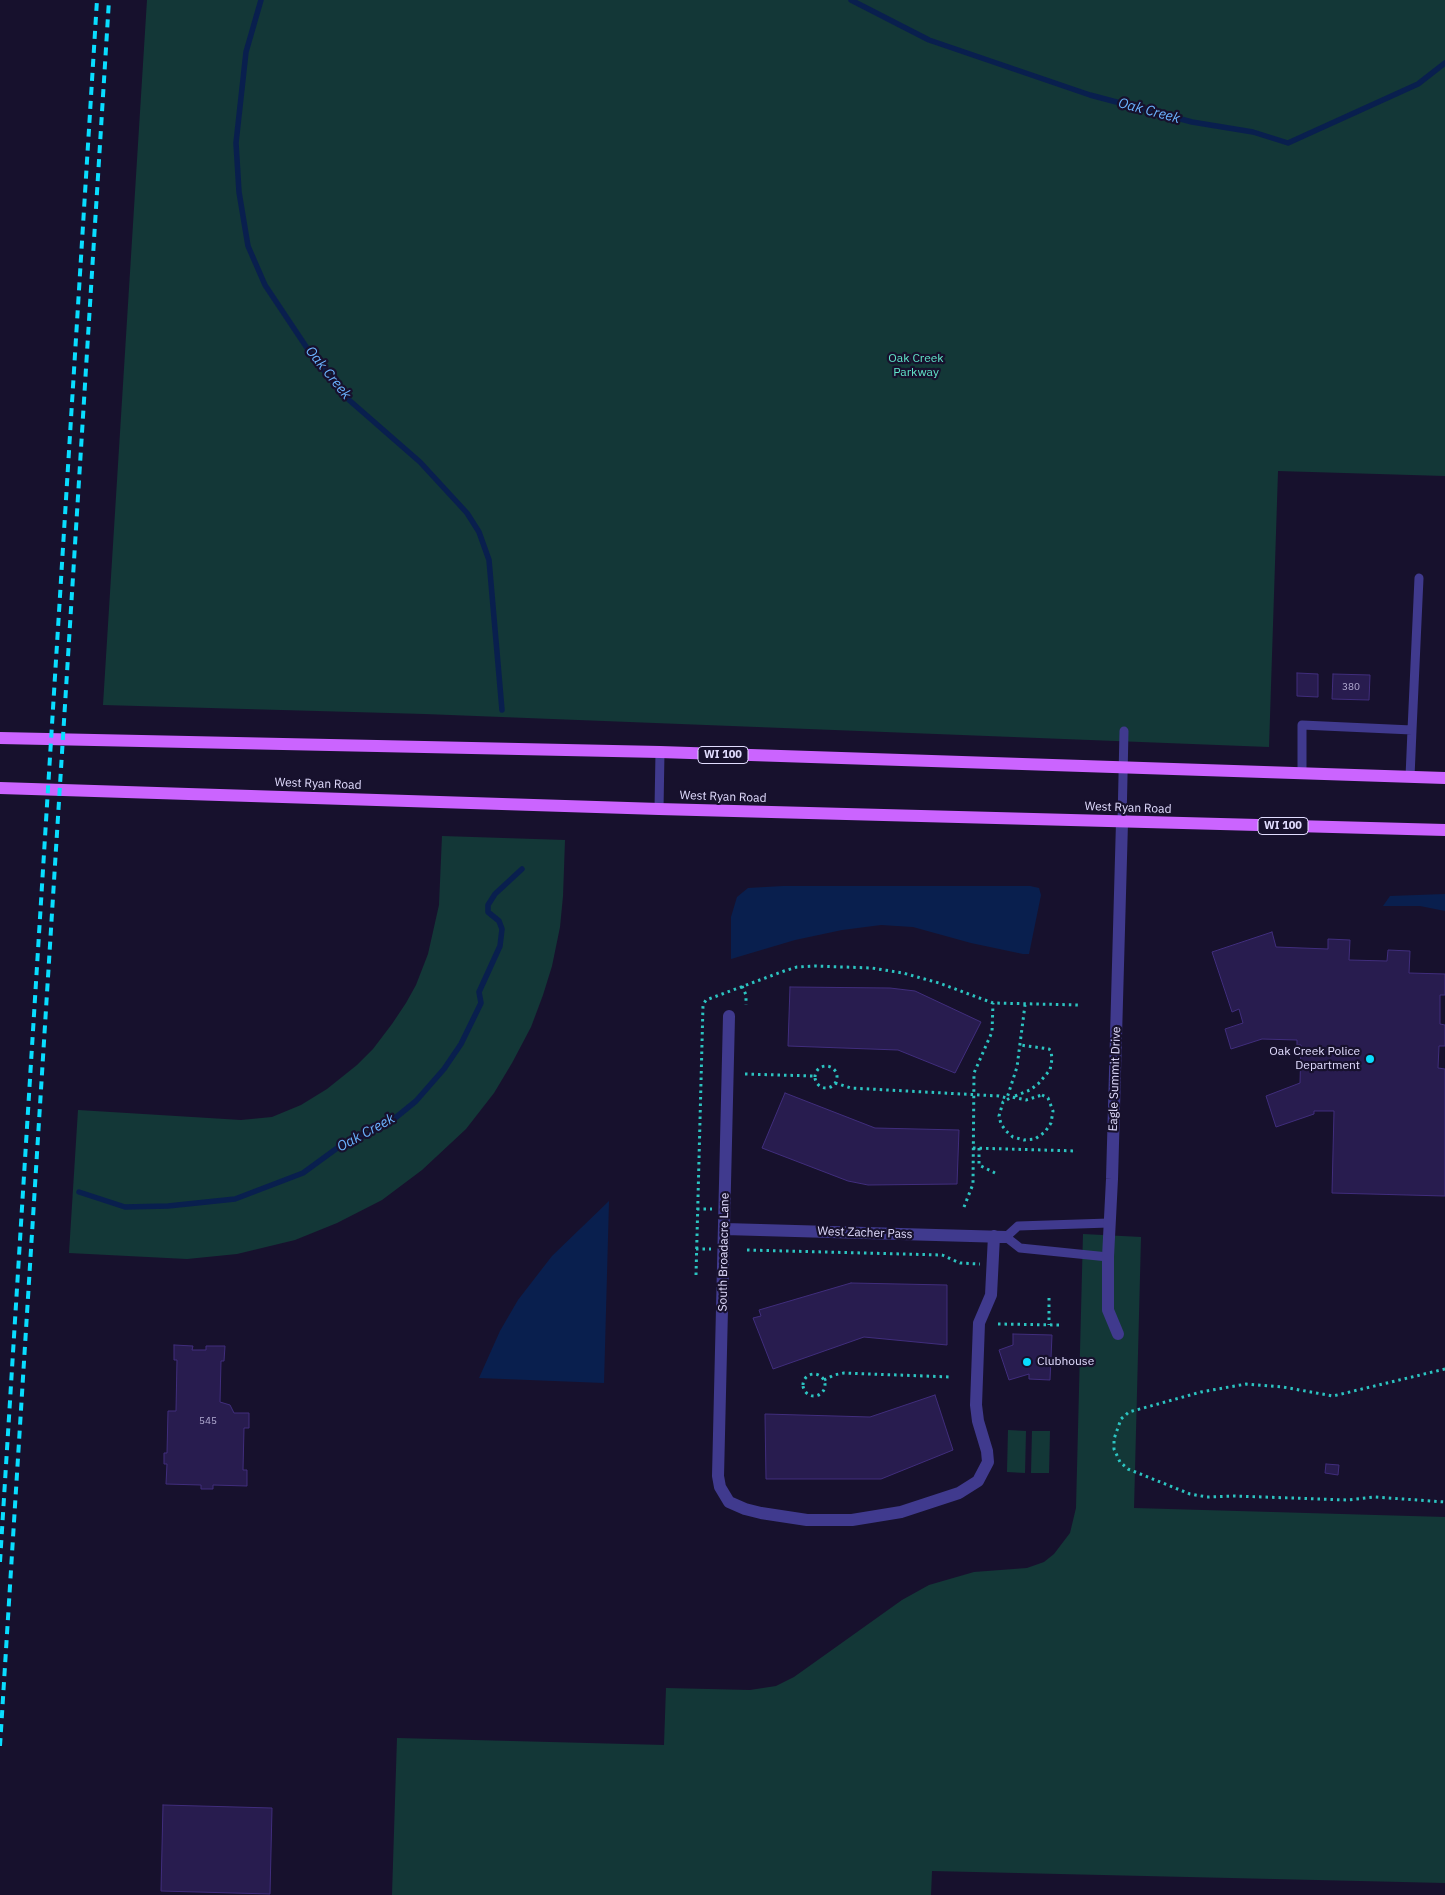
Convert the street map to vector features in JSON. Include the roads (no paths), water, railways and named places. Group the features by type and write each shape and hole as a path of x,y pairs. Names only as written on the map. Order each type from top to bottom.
{"main road":[{"name":"WI 100","path":"0,738 660,752 1445,778"},
{"name":"West Ryan Road","path":"0,788 659,809 1445,830"}],"street":[{"name":"Eagle Summit Drive","path":"1118,1334 1108,1310 1108,1257 1122,822"},
{"name":"South Broadacre Lane","path":"729,1016 718,1442 718,1476 720,1487 729,1502 745,1509 807,1520 852,1520 901,1512 959,1493 978,1481 988,1462 976,1405 979,1323 991,1295 1000,1236"},
{"name":"West Zacher Pass","path":"725,1229 1000,1236"}],"lane":[{"path":"1410,777 1418,578"},
{"path":"1302,774 1302,725 1412,730"},
{"path":"1122,822 1124,731"},
{"path":"659,809 660,752"},
{"name":"West Zacher Pass","path":"1000,1236 1018,1226 1109,1224"},
{"path":"1000,1236 1020,1248 1108,1257"}],"water":[{"path":"783,886 1030,886 1039,888 1041,895 1029,954 971,943 913,927 881,925 842,930 795,940 731,959 731,917 737,897 748,888"},
{"path":"1445,894 1445,911 1420,906 1383,906 1390,896"},
{"path":"609,1201 604,1383 479,1378 500,1331 518,1300 552,1256"}],"waterway":[{"name":"Oak Creek","path":"261,0 246,52 236,143 239,192 248,246 265,285 315,360 349,400 420,462 467,513 479,532 489,560 502,710"},
{"name":"Oak Creek","path":"851,0 929,40 1090,95 1192,122 1253,132 1288,143 1418,84 1445,63"},
{"name":"Oak Creek","path":"79,1192 125,1207 168,1206 235,1199 303,1173 340,1146 370,1133 394,1119 416,1101 444,1069 461,1044 481,1003 479,992 500,946 502,929 499,921 488,912 488,905 495,894 522,869"}],"railway":[{"path":"0,1562 97,0"},
{"path":"0,1746 109,0"}],"place":[{"name":"Oak Creek Police Department","path":"1370,1059"},
{"name":"Clubhouse","path":"1027,1362"}],"park label":[{"name":"Oak Creek Parkway","path":"916,366"}]}
